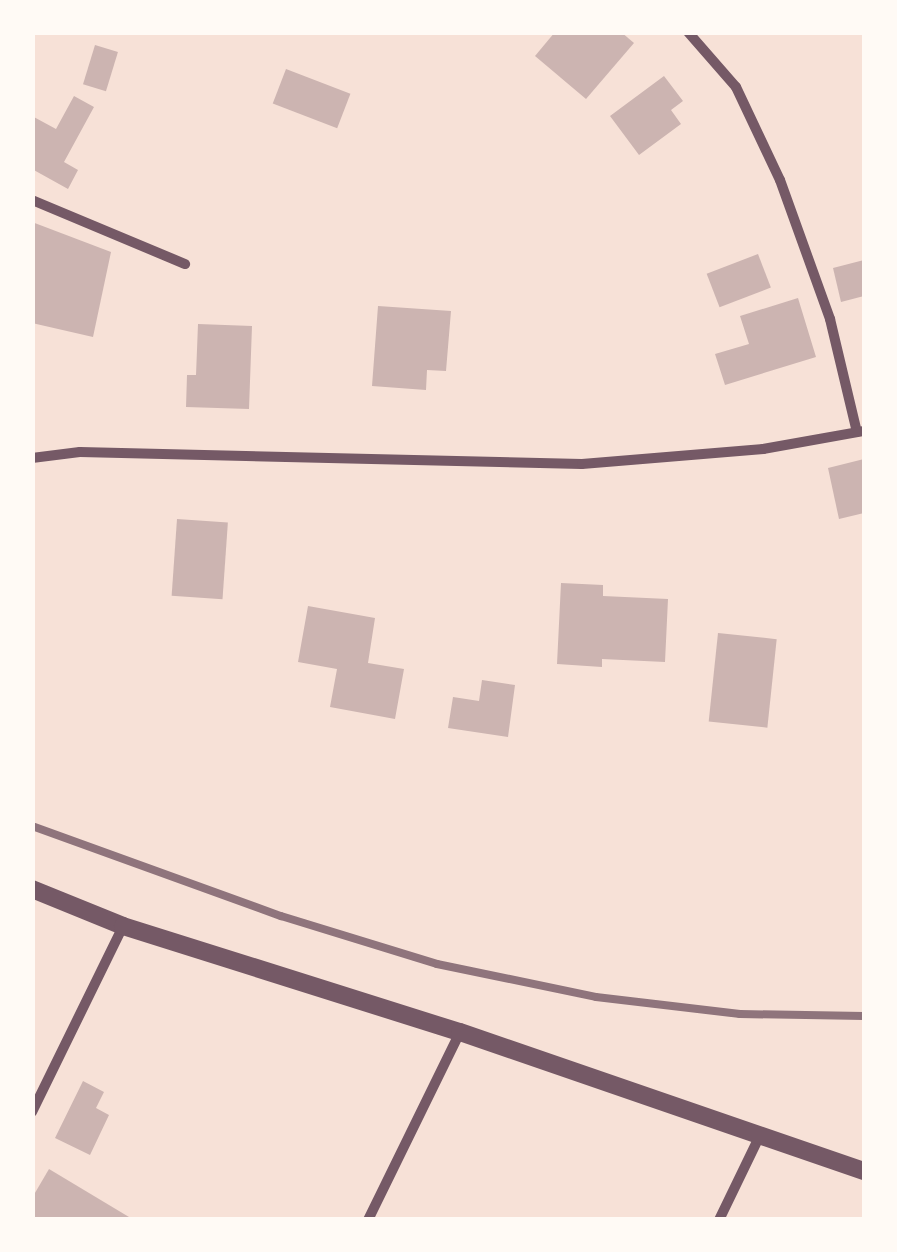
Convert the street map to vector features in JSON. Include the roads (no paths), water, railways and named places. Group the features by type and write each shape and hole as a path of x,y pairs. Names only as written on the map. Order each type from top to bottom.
{"street":[{"path":"32,458 80,452 582,464 762,449 861,432 830,320 780,180 736,87 688,32"},
{"path":"32,200 185,264"},
{"path":"32,889 123,926 460,1032 864,1171"},
{"path":"32,1112 123,926"},
{"path":"368,1220 460,1032"},
{"path":"719,1220 761,1134"}],"railway":[{"path":"32,826 281,916 437,964 596,997 740,1014 864,1016"}]}
